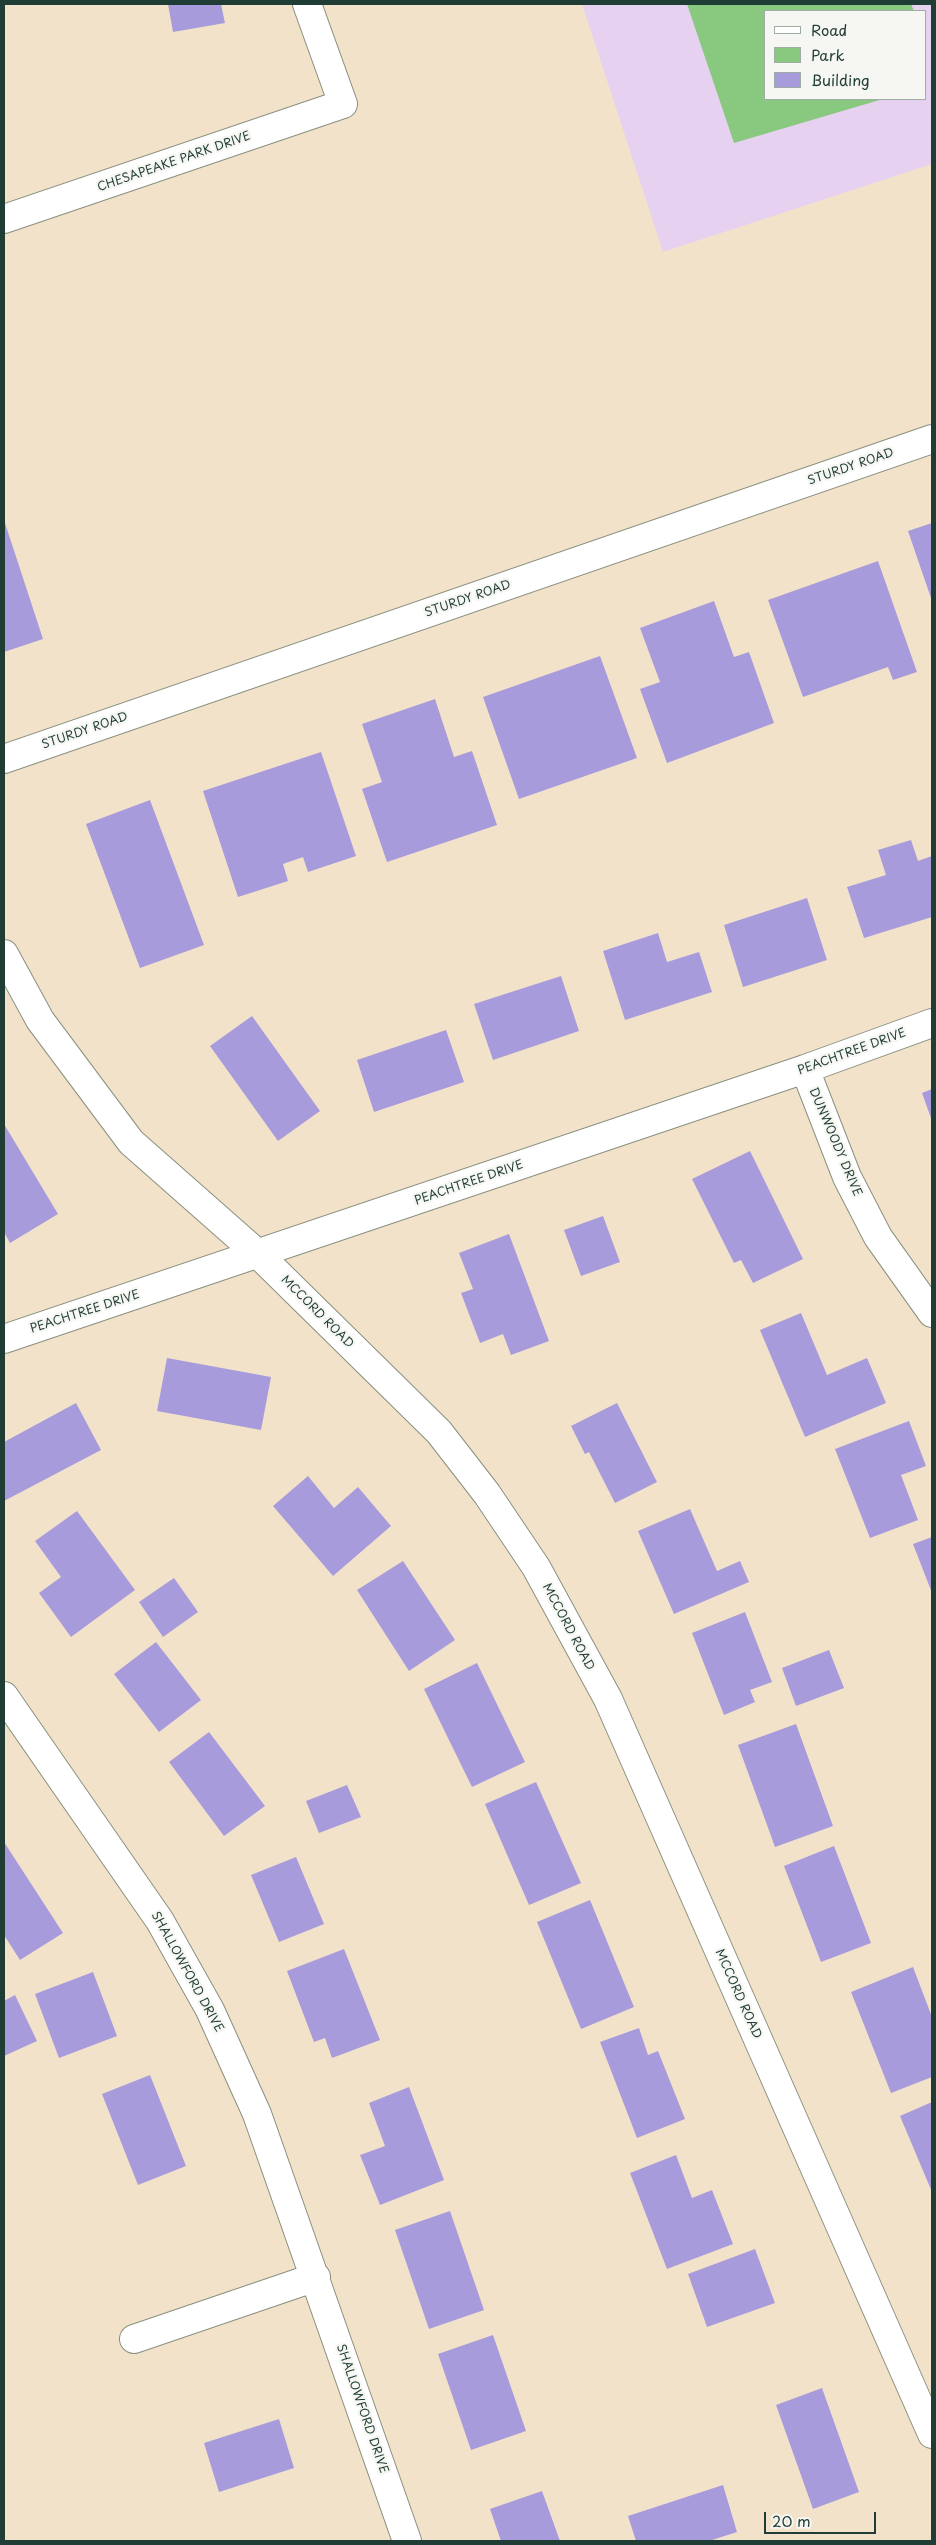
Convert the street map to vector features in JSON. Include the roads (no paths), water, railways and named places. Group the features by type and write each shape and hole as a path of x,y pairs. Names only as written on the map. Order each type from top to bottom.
{"street":[{"name":"CHESAPEAKE PARK DRIVE","path":"4,219 343,104 307,4"},
{"name":"STURDY ROAD","path":"4,759 932,439"},
{"name":"MCCORD ROAD","path":"4,954 40,1020 131,1142 258,1254 439,1432 487,1494 536,1568 608,1699 932,2434"},
{"name":"PEACHTREE DRIVE","path":"4,1339 805,1069 932,1023"},
{"name":"DUNWOODY DRIVE","path":"805,1069 847,1177 878,1237 932,1313"},
{"name":"SHALLOWFORD DRIVE","path":"4,1696 160,1921 210,2010 257,2114 316,2277 407,2541"},
{"path":"134,2339 316,2277"}]}
